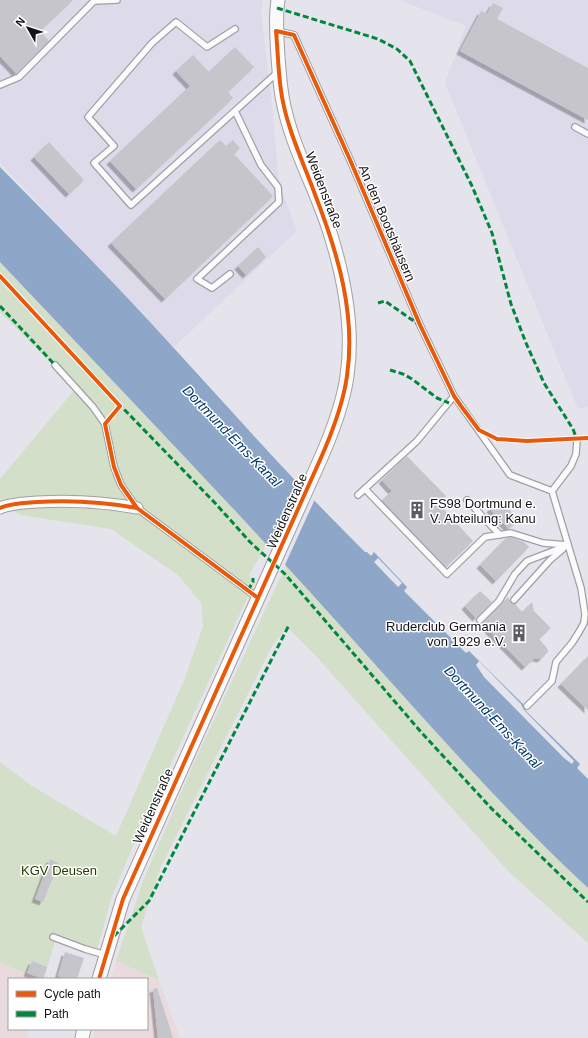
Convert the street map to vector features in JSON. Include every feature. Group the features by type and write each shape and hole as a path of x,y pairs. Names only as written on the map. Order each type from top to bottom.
{"street":[{"name":"Weidenstraße","path":"99,978 123,899 320,460 332,432 347,377 349,355 348,307 341,270 331,235 290,129 282,96 276,30 278,0"},
{"path":"0,508 7,505 30,502 71,501 112,503 137,508"}],"lane":[{"path":"0,85 19,77 94,1 117,0"},
{"path":"235,29 207,47 176,22 152,43 88,117 114,146 94,163 131,205 280,71"},
{"name":"An den Bootshäusern","path":"276,30 294,35 352,162 420,325 454,396 510,475 552,491"},
{"path":"230,274 212,288 197,279 279,202 278,187 261,164 235,111"},
{"path":"575,127 588,134"},
{"path":"55,365 93,407 105,424 114,467 121,485 137,508 258,598"},
{"path":"358,495 417,441 454,396"},
{"path":"527,706 552,681 556,662 572,643 584,623 585,614 581,588 552,491 571,466 576,454 577,440"},
{"path":"365,489 447,574 485,537 511,533 543,543 568,545"},
{"path":"467,500 500,535"},
{"path":"514,600 550,560 568,545"},
{"path":"480,620 499,601 515,574 527,561 568,545"},
{"path":"53,936 85,949 106,955"}],"shaded area":[{"path":"0,0 263,0 261,13 272,103 279,183 297,231 174,347 0,163"},
{"path":"399,0 588,0 588,407 578,409 445,83 466,26"},
{"path":"116,961 159,980 180,1038 92,1038 95,1030 148,1030 148,978 111,978"},
{"path":"0,963 38,978 8,978 8,1030 30,1030 27,1038 0,1038"}],"green space":[{"name":"KGV Deusen","path":"0,262 267,544 249,575 254,583 133,846 112,896 95,957 55,941 44,978 38,978 0,963 0,762 32,786 116,836 185,678 203,626 201,603 179,576 111,529 20,515 0,502 0,479 76,388 0,312"},
{"path":"286,565 471,770 548,850 588,888 588,943 508,871 315,655 287,627 272,646 161,866 141,927 159,980 116,961 143,881 192,767"}],"water":[{"name":"Dortmund-Ems-Kanal","path":"0,167 132,302 337,524 365,552 371,556 374,552 407,587 404,591 466,653 469,651 523,704 525,710 580,764 577,768 588,779 588,888 551,853 481,780 234,509 0,262"}],"pier":[{"path":"298,481 315,499 284,567 268,549"},
{"path":"378,558 402,583 398,587 374,562"},
{"path":"479,661 574,761 572,764 564,758 484,677 476,665"}],"building":[{"path":"0,0 73,0 40,31 49,41 16,73 0,56"},
{"path":"493,3 503,8 497,19 588,68 588,120 460,51 481,11 487,14"},
{"path":"235,47 254,67 228,92 233,98 136,189 110,161 190,86 176,71 193,55 209,72"},
{"path":"220,140 226,146 233,140 240,148 234,154 273,196 165,299 111,243"},
{"path":"49,142 84,180 69,194 34,157"},
{"path":"258,247 266,257 246,275 238,266"},
{"name":"FS98 Dortmund e. V. Abteilung: Kanu","path":"407,456 446,496 439,504 473,541 446,567 382,500 392,491 382,480"},
{"path":"500,500 519,520 508,528 490,509"},
{"path":"511,537 524,542 529,547 496,581 480,565 506,538"},
{"path":"480,591 492,602 476,618 465,606"},
{"name":"Ruderclub Germania von 1929 e.V.","path":"508,597 511,603 515,604 522,612 532,602 534,611 551,628 539,639 547,648 548,652 541,659 535,658 525,667 482,623"},
{"path":"588,656 588,710 561,684"},
{"path":"50,859 59,863 43,902 35,899"},
{"path":"65,952 84,958 77,978 65,978 58,976"},
{"path":"32,961 47,967 43,978 27,973"},
{"path":"157,988 173,1038 158,1038 153,989"}],"marked path":[{"path":"277,8 378,39 397,49 410,61 472,186 492,233 511,304 526,343 544,383 573,429 577,440"},
{"path":"378,303 385,301 418,324"},
{"path":"0,306 55,365"},
{"path":"390,370 403,374 412,379 437,398 449,403"},
{"path":"118,403 216,504 250,542 285,574 421,732 491,808 588,902"},
{"path":"248,590 253,582 253,578"},
{"path":"114,936 149,901 289,625"}],"cycle path":[{"path":"99,978 123,899 324,450 343,398 349,353 347,307 343,285 338,262 324,219 288,122 282,97 276,31 294,35 351,162 420,325 454,396 479,430 497,439 527,441 588,438"},
{"path":"0,276 120,406 105,424 114,467 121,485 137,508 258,598"},
{"path":"0,508 9,505 62,501 112,504 137,508"}],"place":[{"name":"FS98 Dortmund e. V. Abteilung: Kanu","path":"417,510"},
{"name":"Ruderclub Germania von 1929 e.V.","path":"519,633"}]}
